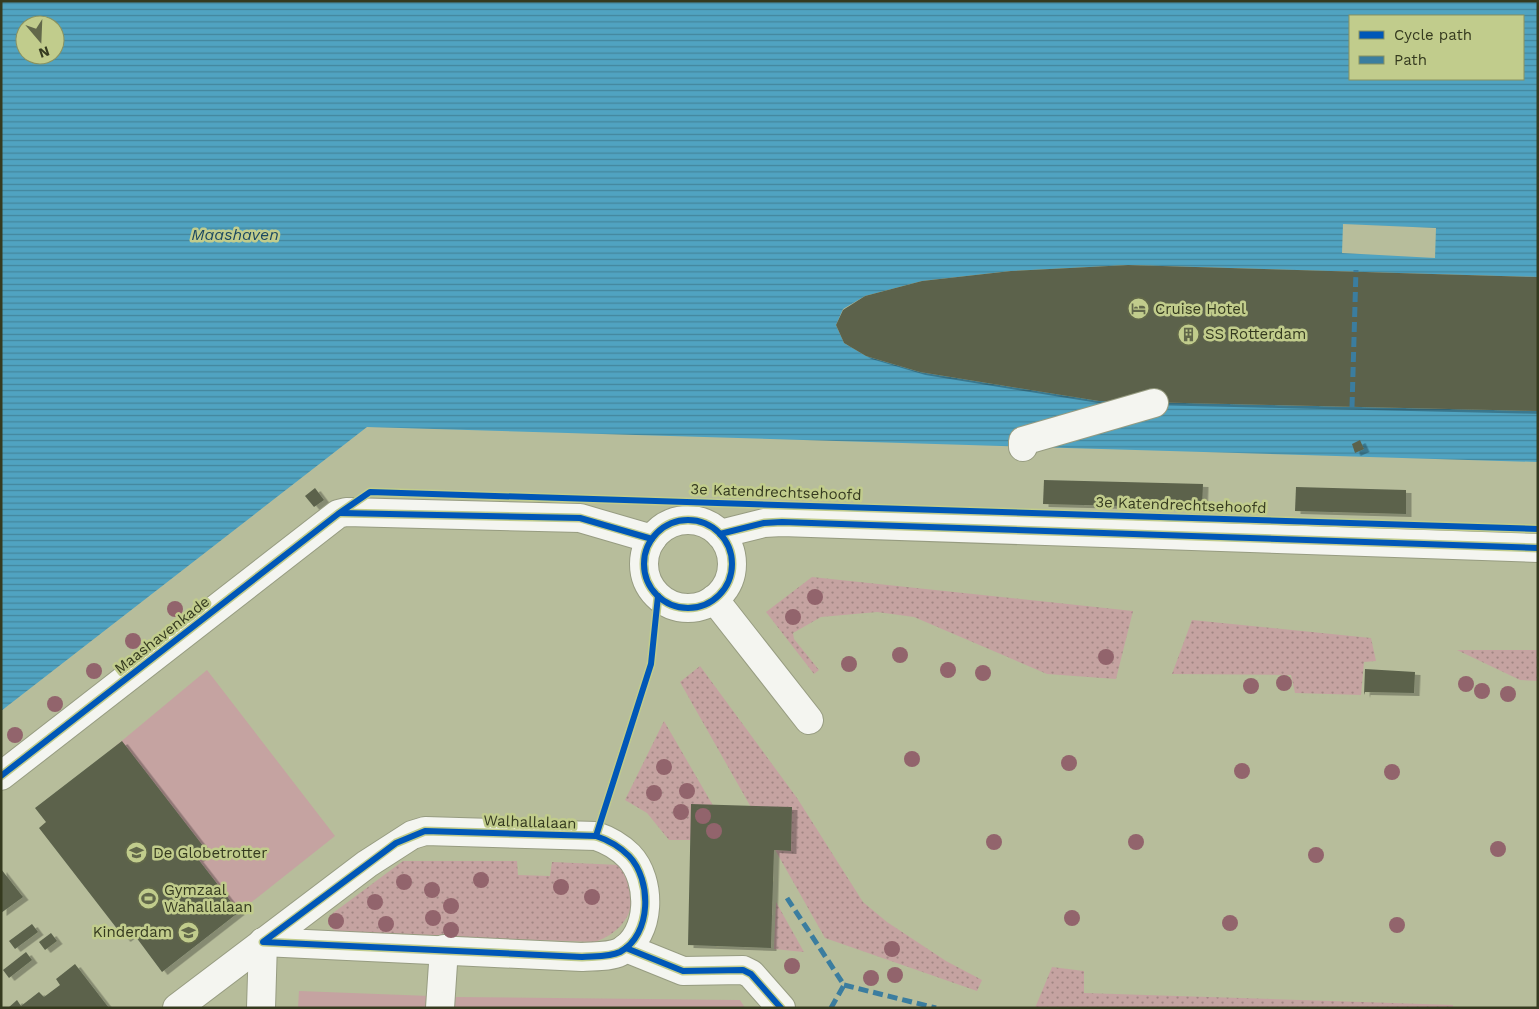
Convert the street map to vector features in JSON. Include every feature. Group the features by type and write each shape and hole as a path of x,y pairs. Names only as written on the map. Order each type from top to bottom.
{"street":[{"path":"1023,447 1023,440 1154,402"},
{"name":"Maashavenkade","path":"1,776 338,514 346,512 580,518 652,539"},
{"path":"685,520 698,521 710,526 720,534 728,546 732,560 731,575 725,589 714,599 701,606 686,608 671,605 658,596 649,584 644,569 645,553 652,539 661,530 672,523 685,520"},
{"name":"3e Katendrechtsehoofd","path":"720,534 764,523 782,522 1538,548"},
{"path":"714,599 789,692 809,720"},
{"name":"Walhallalaan","path":"177,1008 396,843 425,831 596,836 611,843 629,857 635,865 644,893 644,912 641,926 635,940 626,948"},
{"path":"261,1008 263,942 444,949 582,957 610,955 626,948 683,971 743,970 751,974 781,1008"},
{"path":"440,1008 444,949"}],"shaded area":[{"path":"812,577 1133,611 1116,679 1047,674 914,617 877,612 821,617 793,633 794,639 819,670 814,674 766,612"},
{"path":"1192,620 1371,638 1376,661 1364,662 1361,695 1295,693 1291,675 1172,674"},
{"path":"1457,650 1538,650 1538,681 1520,680"},
{"path":"700,666 797,798 863,902 887,922 946,961 982,980 977,991 825,938 680,682"},
{"path":"207,670 335,836 239,912 112,749"},
{"path":"664,721 733,840 669,840 647,813 625,800"},
{"path":"403,861 517,861 518,875 550,876 552,862 620,865 631,889 630,911 625,921 617,929 607,937 595,942 337,933 328,924 333,913"},
{"path":"776,902 804,952 774,949"},
{"path":"1052,967 1084,971 1084,993 1453,1005 1453,1008 1035,1008"},
{"path":"299,991 430,996 429,1008 298,1008"},
{"path":"453,997 740,1000 745,1008 453,1008"}],"water":[{"name":"Maashaven","path":"1,1 1538,1 1538,277 1128,265 1011,271 922,281 865,296 843,309 836,325 844,343 866,356 920,372 1099,401 1538,411 1538,462 367,427 1,711"}],"pier":[{"path":"1343,224 1436,228 1435,258 1342,253"}],"building":[{"name":"SS Rotterdam","path":"1128,265 1538,277 1538,411 1099,401 920,372 866,356 844,343 836,325 843,310 865,296 922,281 1011,271"},
{"path":"1360,440 1364,449 1355,453 1352,444"},
{"path":"1044,480 1203,484 1202,508 1043,504"},
{"path":"1296,487 1406,490 1406,514 1295,511"},
{"path":"315,488 324,500 314,507 305,496"},
{"path":"1365,669 1415,672 1414,693 1365,692 1364,695"},
{"path":"122,741 207,851 198,859 239,912 162,972 133,933 125,939 39,828 46,822 35,808"},
{"path":"691,804 792,807 791,851 774,850 771,948 688,945"},
{"path":"1,869 23,897 1,913"},
{"path":"32,924 38,932 15,949 9,941"},
{"path":"51,933 57,941 45,950 39,942"},
{"path":"26,952 32,960 9,978 3,970"},
{"path":"75,964 109,1008 8,1008 17,1000 21,1006 39,992 44,997 60,985 56,979"}],"marked path":[{"path":"1352,407 1356,270"},
{"path":"787,898 844,985"},
{"path":"844,985 936,1008"},
{"path":"831,1008 844,985"}],"cycle path":[{"path":"1,776 338,514 370,492 1538,529"},
{"path":"341,513 580,518 652,539"},
{"path":"688,520 705,524 719,533 728,547 732,564 728,581 719,595 705,604 688,608 671,604 657,595 648,581 644,564 648,547 657,533 671,524 688,520"},
{"path":"720,534 764,523 782,522 1538,548"},
{"path":"596,836 651,664 658,596"},
{"path":"425,831 596,836 605,840 629,856 637,866 642,879 645,892 645,907 638,933 631,944 616,954 582,957 263,942 396,843 425,831"},
{"path":"626,948 683,971 743,970 751,974 781,1008"}],"place":[{"name":"Cruise Hotel","path":"1139,309"},
{"name":"SS Rotterdam","path":"1189,334"},
{"name":"De Globetrotter","path":"137,853"},
{"name":"Gymzaal Wahallalaan","path":"148,899"},
{"name":"Kinderdam","path":"188,932"}]}
